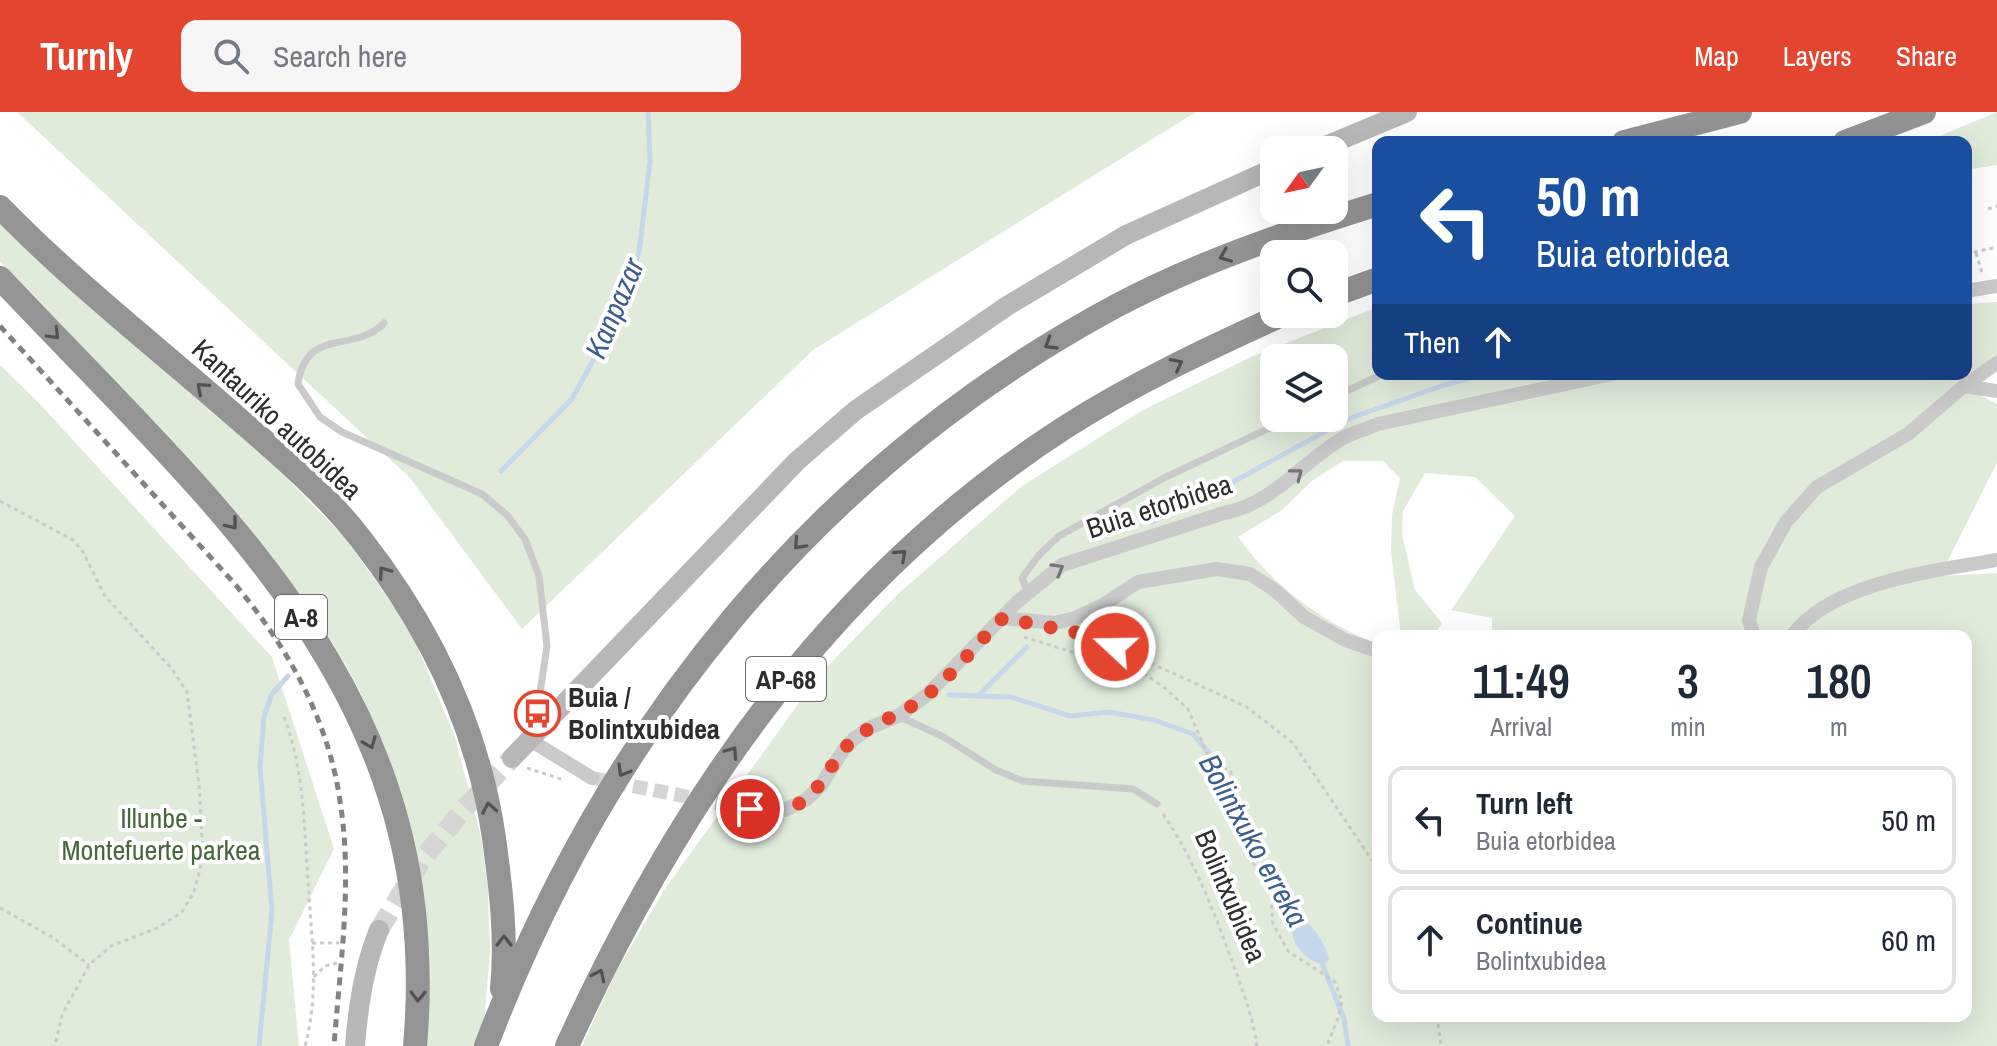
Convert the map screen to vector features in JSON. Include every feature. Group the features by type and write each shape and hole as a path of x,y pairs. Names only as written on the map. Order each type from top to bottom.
{"highway":[{"path":"1647,136 1740,112"},
{"path":"1861,136 1924,112"},
{"name":"AP-68","path":"486,1046 509,986 558,886 589,827 643,739 700,656 812,529 941,418 993,380 1082,325 1212,262 1294,230 1372,206"},
{"name":"Kantauriko autobidea","path":"0,207 90,291 287,461 359,537 405,600 443,668 472,741 489,806 504,927 503,970 494,1046"},
{"name":"A-8","path":"0,278 225,516 297,609 333,666 368,738 391,797 407,856 415,918 419,998 415,1046"},
{"path":"1348,290 1372,281"},
{"name":"AP-68","path":"567,1046 622,930 708,786 796,666 864,592 965,499 1063,429 1152,377 1260,325"}],"street":[{"path":"1348,137 1407,112"},
{"path":"516,764 530,740 797,461 856,410 1007,306 1126,235 1260,174"},
{"path":"1752,630 1749,620 1761,567 1786,522 1817,487 1908,434 1964,386 1997,363"},
{"name":"Buia etorbidea","path":"898,716 927,695 1028,592 1062,565 1242,510 1271,494 1344,438 1378,424 1584,380"},
{"path":"1964,386 1997,391"},
{"path":"1796,630 1834,600 1912,575 1997,560"},
{"path":"1003,618 1055,623 1103,605 1138,582 1217,569 1250,574 1276,591 1304,617 1345,640 1372,649"},
{"path":"750,809 785,810 807,799 854,739 869,728 898,716"},
{"path":"530,740 592,778"},
{"path":"355,1046 361,991 379,930"}],"lane":[{"path":"384,323 373,335 330,343 313,352 300,366 298,384 320,417 342,432 482,494 507,515 525,539 539,576 547,646 538,706 547,722"},
{"path":"1348,390 1372,379"},
{"path":"1028,592 1022,578 1039,555 1059,536 1164,478 1261,432"},
{"path":"898,716 942,736 996,770 1023,781 1133,789 1157,804"}],"path":[{"path":"1988,209 1997,206"},
{"path":"1972,253 1997,247"},
{"path":"1976,253 1990,283"},
{"path":"0,501 73,540 83,552 105,596 172,669 187,692 199,785 203,858 194,892 182,912 157,928 111,946 89,965 62,1015 55,1046"},
{"path":"1003,618 1008,631 1045,645 1072,652 1117,654 1188,709 1209,759 1231,772 1233,806 1246,827 1251,860 1270,887 1273,924 1288,951 1335,982 1342,1001 1327,1046"},
{"path":"1074,632 1089,635 1247,707 1293,743 1372,860"},
{"path":"284,717 293,740 304,812 314,977 305,1046"},
{"path":"516,764 565,780"},
{"name":"Bolintxubidea","path":"1157,804 1181,839 1202,881 1236,974 1257,1046"},
{"path":"0,908 52,937 89,965"},
{"path":"312,943 339,943"},
{"path":"314,977 325,966 337,963"},
{"path":"1438,1022 1441,1046"}],"green space":[{"path":"17,112 1196,112 813,350 522,629 410,478"},
{"path":"1997,112 1997,165 1972,169 1972,136 1939,136"},
{"path":"0,223 283,474 345,538 409,627 455,737 481,837 488,889 490,952 484,1023 475,1046 426,1046 430,955 413,852 393,779 369,711 337,650 274,561 227,505 0,262"},
{"path":"1997,302 1997,361 1972,374 1972,304"},
{"path":"1372,309 1372,380 1962,380 1956,383 1997,404 1997,463 1940,576 1997,573 1997,1046 582,1046 616,972 664,890 820,674 899,593 1022,486 1143,410 1260,353 1260,432 1348,432 1348,344 1284,344 1325,328 1348,328 1348,319"},
{"name":"Illunbe - Montefuerte parkea","path":"0,365 38,402 272,657 334,849 289,940 299,1046 0,1046"}],"water":[{"path":"1296,917 1302,917 1322,942 1329,959 1323,966 1303,954 1296,944 1291,922"}],"waterway":[{"name":"Kanpazar","path":"501,471 572,399 603,342 639,253 650,161 648,112"},
{"path":"1152,522 1202,499 1348,419 1463,380"},
{"path":"978,696 1027,647"},
{"path":"259,1046 272,911 260,767 264,716 272,694 288,676"},
{"name":"Bolintxuko erreka","path":"949,695 1011,697 1070,716 1109,712 1154,720 1193,734 1217,762 1257,855 1275,876 1297,920"},
{"name":"Bolintxuko erreka","path":"1322,963 1344,1019 1348,1046"}],"tunnel":[{"path":"379,930 421,861 512,758"},
{"path":"592,778 750,809"}],"railway":[{"path":"0,326 234,583 288,658 315,712 334,770 344,831 344,923 334,1046"}],"place":[{"name":"Buia / Bolintxubidea","path":"537,713"}],"route":[{"path":"750,809 785,810 807,799 854,739 869,728 898,716 927,695 1003,618 1089,635 1115,647"}]}
